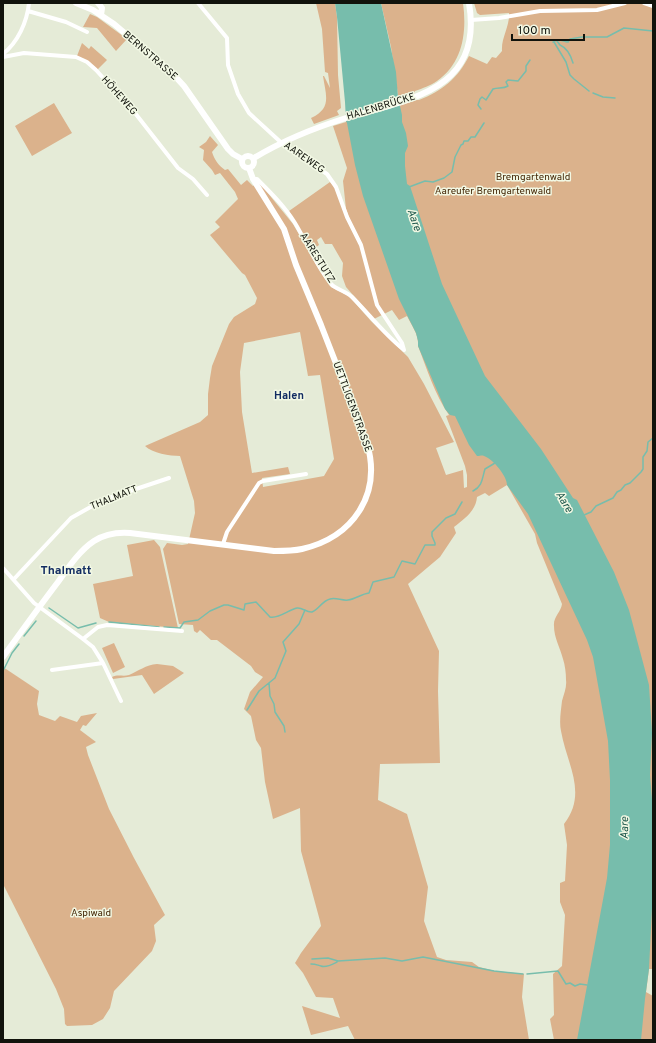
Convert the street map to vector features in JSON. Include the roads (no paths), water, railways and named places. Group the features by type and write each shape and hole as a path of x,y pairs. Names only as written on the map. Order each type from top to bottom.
{"main road":[{"name":"BERNSTRASSE","path":"76,3 102,13 172,73 184,86 228,149 242,159"},
{"path":"98,3 101,6 102,13"},
{"name":"HALENBRÜCKE","path":"254,158 293,138 324,125 418,96 444,82 456,70 468,47 471,20 469,3"},
{"path":"247,156 252,156 254,158 254,165 249,168 243,166 242,159 247,156"},
{"name":"UETTLIGENSTRASSE","path":"3,657 39,607 82,552 91,543 104,536 114,533 130,533 274,551 301,549 320,542 336,533 357,515 367,496 372,475 367,443 296,264 284,229 253,179 249,168"}],"street":[{"path":"3,55 15,42 30,3"},
{"name":"AAREWEG","path":"198,3 227,38 228,65 238,94 252,117 286,147 327,174 336,187 347,217 361,245 377,305 402,343 404,350"},
{"path":"471,20 499,18 540,11 597,10 625,3"},
{"path":"644,3 653,6"},
{"path":"28,11 66,22 87,32"},
{"name":"HÖHEWEG","path":"3,55 24,53 76,57 87,62 135,113 178,168 193,179 207,195"},
{"name":"AARESTUTZ","path":"253,179 257,179 288,213 331,284 345,291 351,296 380,328 404,350"},
{"path":"223,544 226,534 259,483 263,481 306,474"},
{"name":"THALMATT","path":"14,579 71,518 103,500 169,478"},
{"path":"3,568 34,603 93,647 103,663 121,701"},
{"path":"83,639 98,627 107,625 182,631"},
{"path":"52,670 103,663"}],"water":[{"name":"Aare","path":"335,3 381,3 396,72 402,122 406,133 408,146 405,153 407,184 410,186 442,284 485,376 541,449 573,498 577,500 614,572 629,610 649,685 652,733 650,775 653,812 653,888 649,969 641,1040 577,1040 607,878 610,845 610,780 608,741 593,657 587,640 528,514 507,485 505,477 499,468 488,458 477,456 469,445 455,416 450,415 445,409 418,346 416,333 399,299 363,196 355,165 346,121"}],"waterway":[{"path":"553,42 559,40 568,42 570,39 582,37 607,37 624,28 653,31"},
{"path":"557,41 568,52 573,63"},
{"path":"554,42 566,62 570,75 589,91"},
{"path":"481,109 478,105 480,99 482,97 486,100 493,89 508,86 506,82 508,80 518,81 526,71 526,66 530,60"},
{"path":"593,93 603,97 615,98"},
{"path":"409,187 425,181 433,182 444,178 452,172 455,157 461,145 464,141 468,141 471,137 475,137 484,123"},
{"path":"584,515 591,512 596,506 613,498 617,492 625,485 630,483 641,472 643,469 643,457 647,451 648,442 653,438"},
{"path":"473,491 479,487 483,479 485,469 495,463"},
{"path":"164,627 180,628 184,622 198,620 210,611 224,605 244,610 245,604 256,602 270,617 273,617 280,616 297,608 312,612 325,601 330,599 334,598 348,600 369,593 373,582 394,577 402,561 415,564 425,545 435,545 432,532 446,518 455,514 462,502"},
{"path":"49,608 78,628 96,623"},
{"path":"247,710 259,691 275,678 286,651 283,642 299,624 305,610"},
{"path":"24,636 36,621"},
{"path":"109,622 159,627"},
{"path":"3,671 12,653 19,644"},
{"path":"269,683 270,696 274,704 275,712 284,726 285,732"},
{"path":"312,959 328,958 338,961 385,958 402,961 423,957 494,971 523,974"},
{"path":"311,964 329,966 337,962"},
{"path":"527,974 558,971 566,984 570,983 575,986 580,984 587,985"}],"district":[{"name":"Halen","path":"289,396"},
{"name":"Thalmatt","path":"66,571"}],"park label":[{"name":"Bremgartenwald","path":"533,177"},
{"name":"Aareufer Bremgartenwald","path":"493,191"},
{"name":"Aspiwald","path":"91,913"}]}
